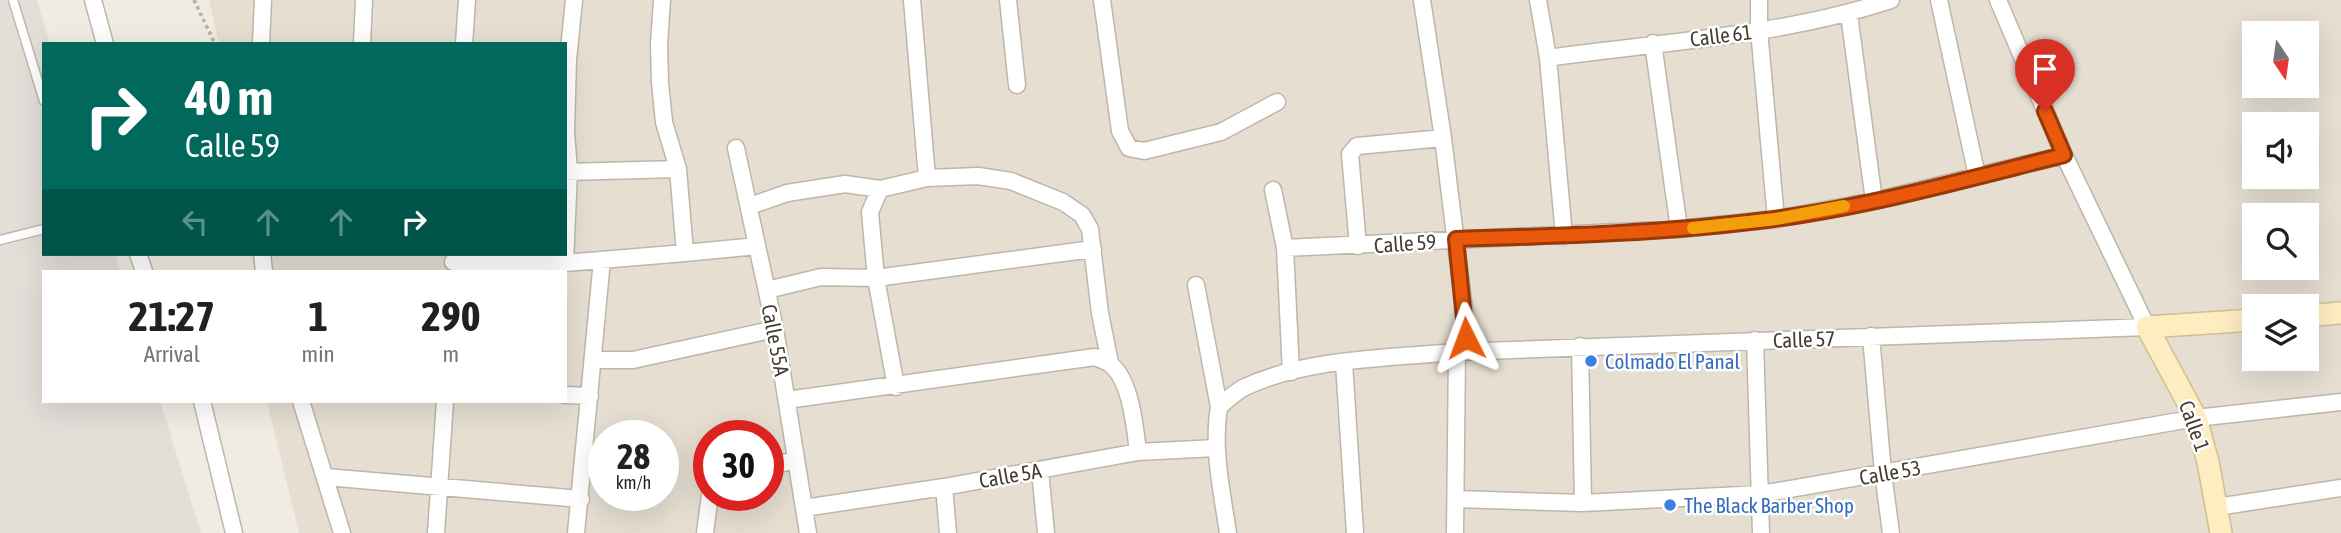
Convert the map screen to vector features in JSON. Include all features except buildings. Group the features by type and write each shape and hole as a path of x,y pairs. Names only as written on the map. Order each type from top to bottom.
{"street":[{"path":"93,0 104,42"},
{"path":"261,42 263,0"},
{"path":"362,42 365,0"},
{"path":"464,42 467,0"},
{"path":"567,96 574,0"},
{"path":"662,0 659,44 664,122 678,169 685,253"},
{"path":"912,0 927,178"},
{"path":"1008,0 1017,85"},
{"path":"1102,0 1120,131 1129,148 1144,151 1221,132 1277,102"},
{"path":"1422,0 1443,138 1467,333 1457,352 1455,533"},
{"path":"1538,0 1548,58 1564,236"},
{"path":"1759,0 1759,30 1776,219"},
{"name":"Calle 61","path":"1548,58 1759,30 1849,14 1891,0"},
{"path":"1939,0 1977,176"},
{"path":"1998,0 2064,155 2147,327 2242,321"},
{"path":"1849,14 1874,201"},
{"path":"1653,43 1679,229"},
{"path":"1358,246 1350,154 1353,149 1357,146 1443,138"},
{"name":"Calle 55A","path":"736,148 775,329 808,533"},
{"name":"Calle 59","path":"1285,248 1564,236 1679,229 1776,219 1874,201 2064,155"},
{"path":"567,171 678,169"},
{"path":"750,206 787,193 845,184 880,190 927,178 978,176 1011,181 1063,202 1082,215 1090,229 1100,313 1110,363 1120,376 1130,403 1139,452"},
{"path":"880,190 870,212 876,278 896,387"},
{"path":"1273,190 1285,248 1292,372"},
{"path":"453,262 565,262 757,246"},
{"path":"767,290 821,277 876,278 1093,249"},
{"path":"565,256 565,262"},
{"path":"576,533 602,260"},
{"path":"1196,285 1219,407 1216,448 1228,533"},
{"path":"2319,315 2341,313"},
{"name":"Calle 57","path":"1219,407 1243,388 1292,372 1344,363 1457,352 2147,327"},
{"name":"Calle 1","path":"2147,327 2196,418 2221,533"},
{"path":"594,360 633,360 775,329"},
{"path":"1871,336 1891,533"},
{"path":"1755,340 1761,533"},
{"path":"1580,346 1583,503"},
{"path":"788,400 896,387 1095,357 1110,363"},
{"path":"1344,363 1355,533"},
{"path":"567,395 590,396"},
{"name":"Calle 53","path":"1456,499 1583,503 1761,494 2196,418 2341,402"},
{"path":"202,403 233,533"},
{"path":"302,403 342,533"},
{"path":"436,533 445,403"},
{"name":"Calle 5A","path":"804,508 944,487 1139,452 1216,448"},
{"path":"784,463 795,461"},
{"path":"1040,470 1046,533"},
{"path":"326,477 581,499"},
{"path":"944,487 948,533"},
{"path":"2217,507 2341,488"},
{"path":"705,533 708,511"}],"lane":[{"path":"13,0 42,94"},
{"path":"0,240 42,230"}],"path":[{"path":"194,0 214,42"}],"shaded area":[{"path":"0,0 37,0 49,42 42,42 42,256 116,256 120,270 42,270 42,403 161,403 201,533 0,533"},
{"path":"209,0 2341,0 2341,533 299,533 267,403 567,403 567,270 255,270 253,256 567,256 567,42 219,42"}],"slow traffic":[{"path":"1693,228 1776,219 1844,206"}],"place":[{"name":"Colmado El Panal","path":"1591,361"},
{"name":"The Black Barber Shop","path":"1670,505"}],"route":[{"path":"1466,338 1456,239 1679,229 1776,219 1874,201 2064,155 2045,111"}]}
